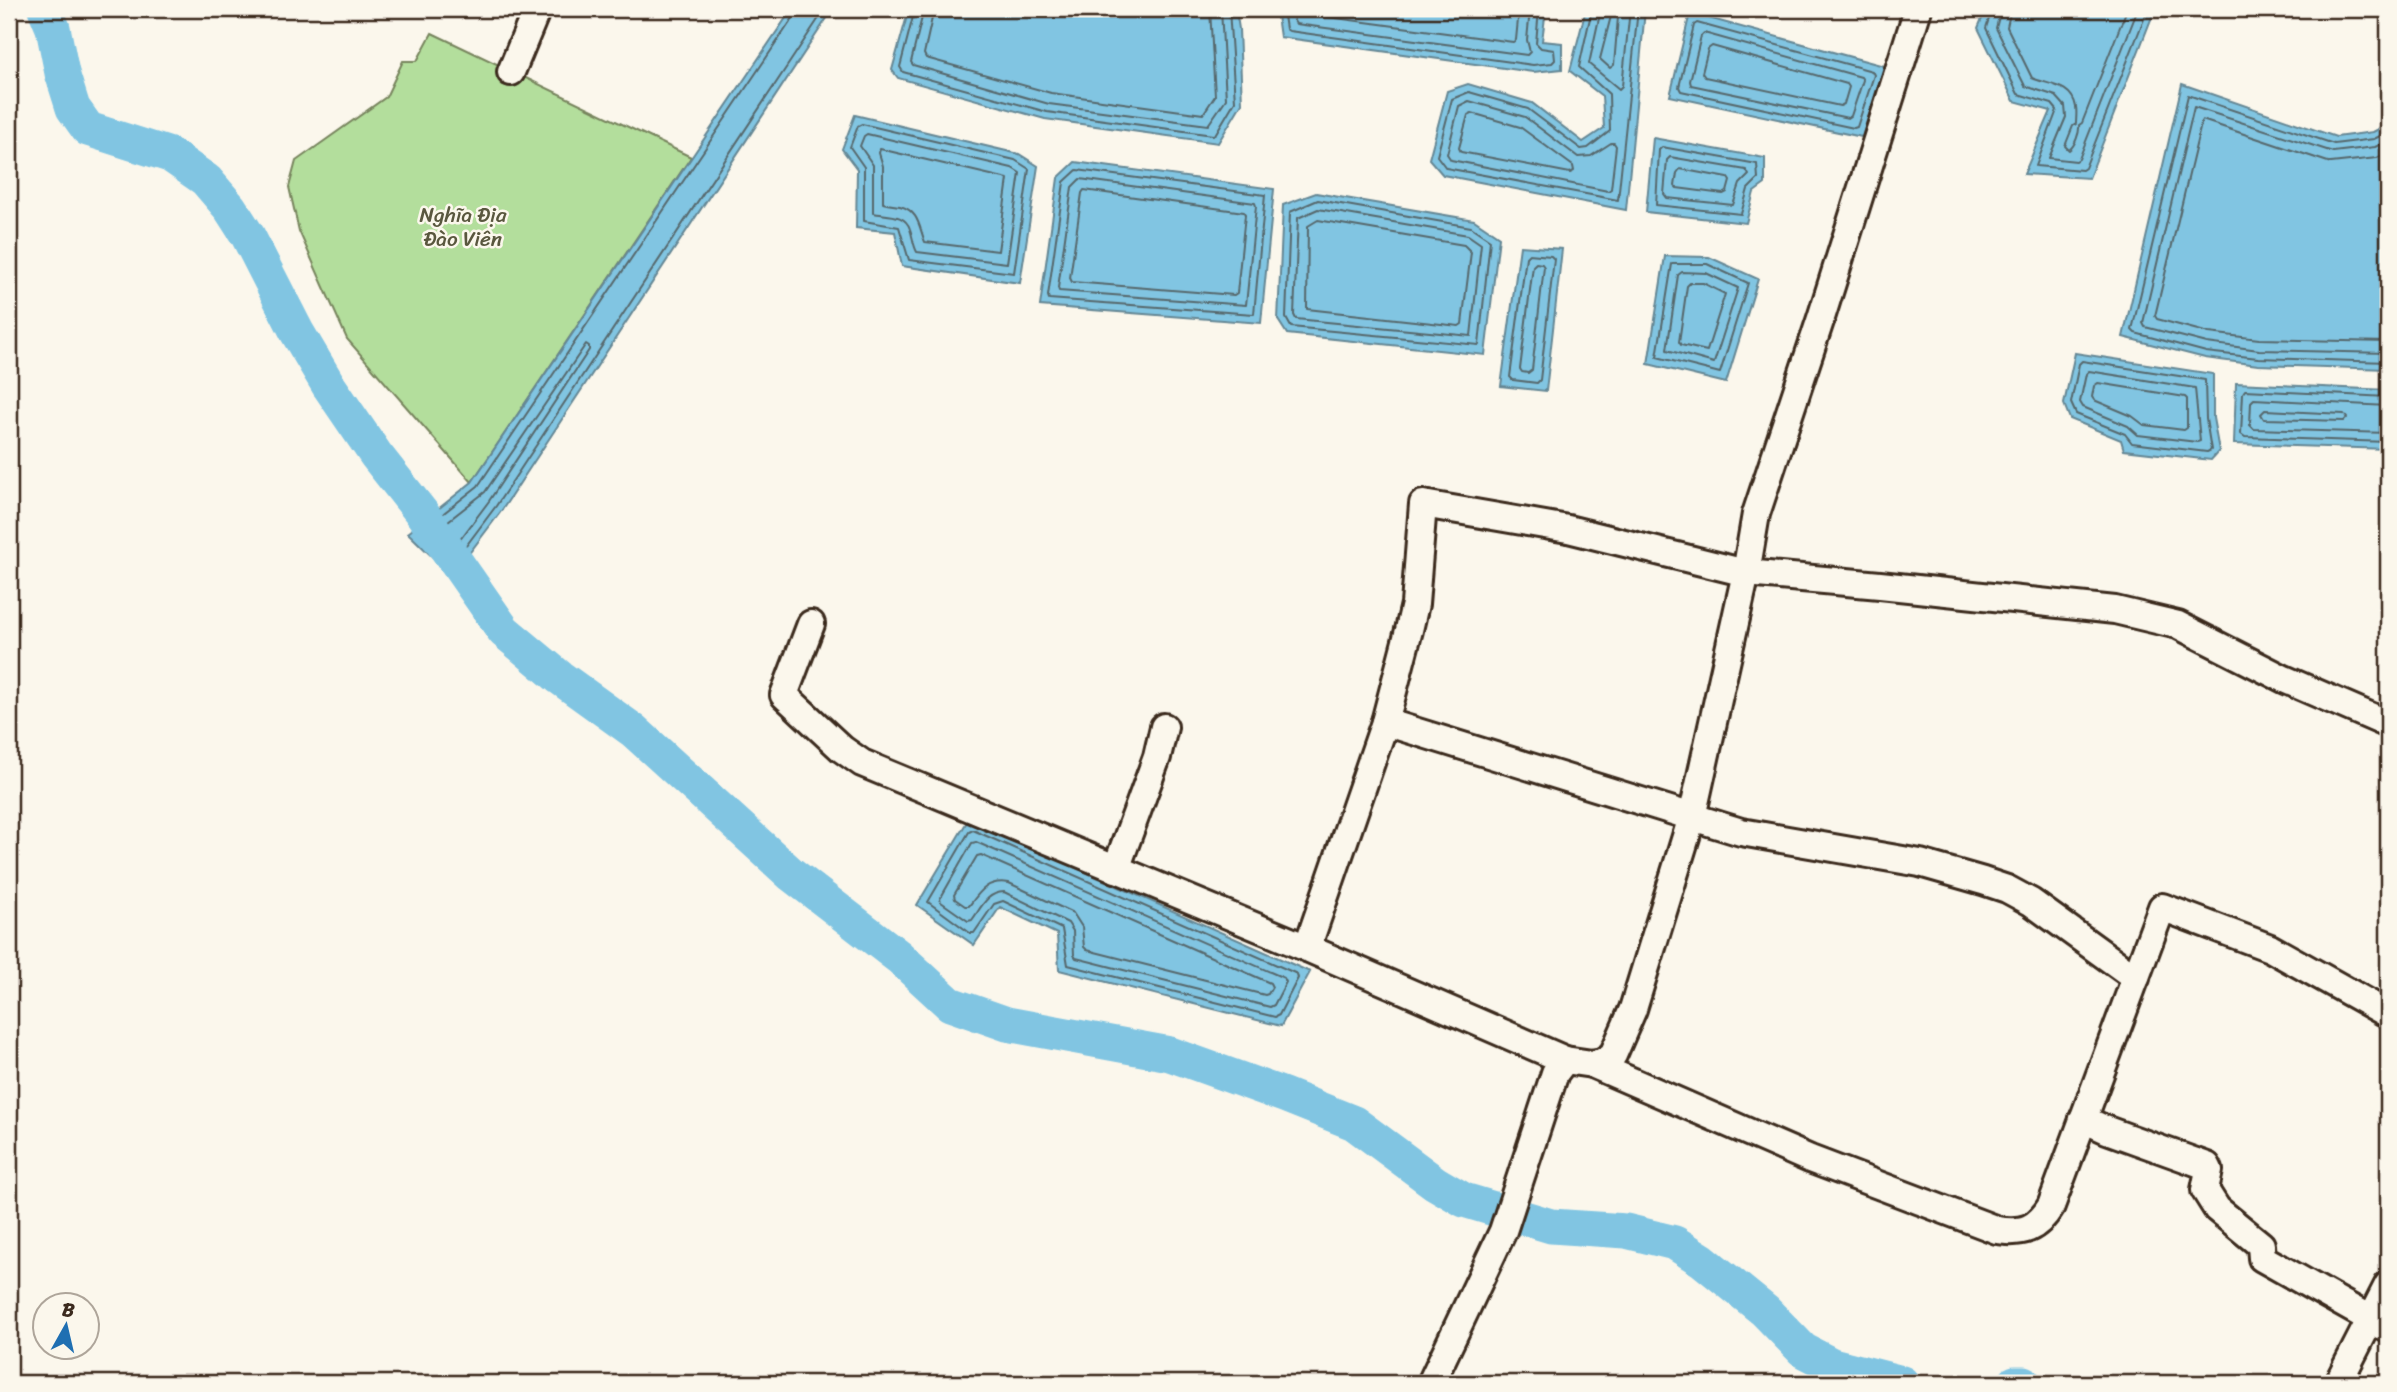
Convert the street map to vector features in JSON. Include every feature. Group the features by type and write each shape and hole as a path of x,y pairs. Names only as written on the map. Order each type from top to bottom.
{"street":[{"path":"512,72 537,9"},
{"path":"1592,1064 1602,1062 1613,1055 1633,1009 1692,817 1746,573 1756,514 1918,9"},
{"path":"1307,947 1385,722 1415,604 1423,504 1568,529 1746,573 2115,610 2178,625 2284,679 2388,724"},
{"path":"811,624 784,695 842,749 862,763 1307,947 1565,1060 1592,1064 1810,1159 1997,1230 2014,1232 2030,1228 2043,1219 2051,1206 2162,907 2270,948 2388,1014"},
{"path":"1385,722 1764,837 1920,863 2007,889 2031,902 2136,978"},
{"path":"1116,869 1157,757 1164,727"},
{"path":"1431,1383 1503,1231 1555,1073 1565,1060"},
{"path":"2083,1119 2207,1166 2209,1170 2205,1190 2217,1209 2261,1245 2262,1258 2379,1324"},
{"path":"2339,1381 2379,1324 2388,1284"}],"green space":[{"name":"Nghĩa Địa Đào Viên","path":"432,33 691,157 472,482 347,339 299,231 289,187 296,161 386,97 403,61 417,61"}],"water":[{"path":"792,9 833,9 502,510 452,576 408,533 472,482"},
{"path":"909,9 1236,10 1242,103 1218,143 1045,119 898,78 892,70"},
{"path":"1276,9 1546,9 1542,41 1562,43 1562,69 1533,72 1280,37"},
{"path":"1586,9 1645,10 1626,210 1443,175 1429,159 1447,91 1468,84 1532,103 1583,142 1604,128 1602,96 1570,71"},
{"path":"1986,9 2155,9 2089,178 2024,174 2051,111 2014,101 1978,28"},
{"path":"1690,13 1884,66 1862,137 1670,96"},
{"path":"2182,84 2336,137 2373,132 2388,124 2388,369 2258,365 2205,358 2123,337"},
{"path":"855,115 1019,154 1038,166 1020,283 902,266 895,232 856,228 857,169 842,149"},
{"path":"1653,138 1765,158 1765,184 1754,192 1746,223 1646,212"},
{"path":"1075,162 1274,189 1261,323 1040,306 1058,178"},
{"path":"1316,193 1474,220 1499,237 1485,355 1287,334 1278,320 1283,205"},
{"path":"1520,246 1562,249 1546,391 1501,386"},
{"path":"1665,256 1709,257 1758,279 1726,383 1648,364"},
{"path":"2075,353 2213,374 2213,418 2219,451 2211,460 2124,450 2121,440 2070,419 2064,404"},
{"path":"2236,383 2388,390 2388,449 2234,444"},
{"path":"968,820 1310,972 1281,1026 1059,970 1057,934 1000,907 974,945 917,905"}],"waterway":[{"path":"45,9 53,28 62,73 73,108 88,129 170,155 206,180 230,208 248,236 297,332 329,386 504,631 559,677 634,731 791,874 899,957 950,1004 1007,1024 1170,1054 1284,1095 1354,1123 1435,1183 1464,1200 1551,1226 1626,1231 1675,1243 1702,1260 1765,1311 1803,1350 1832,1365 1902,1383"},
{"path":"2015,1383 2024,1383"}]}
